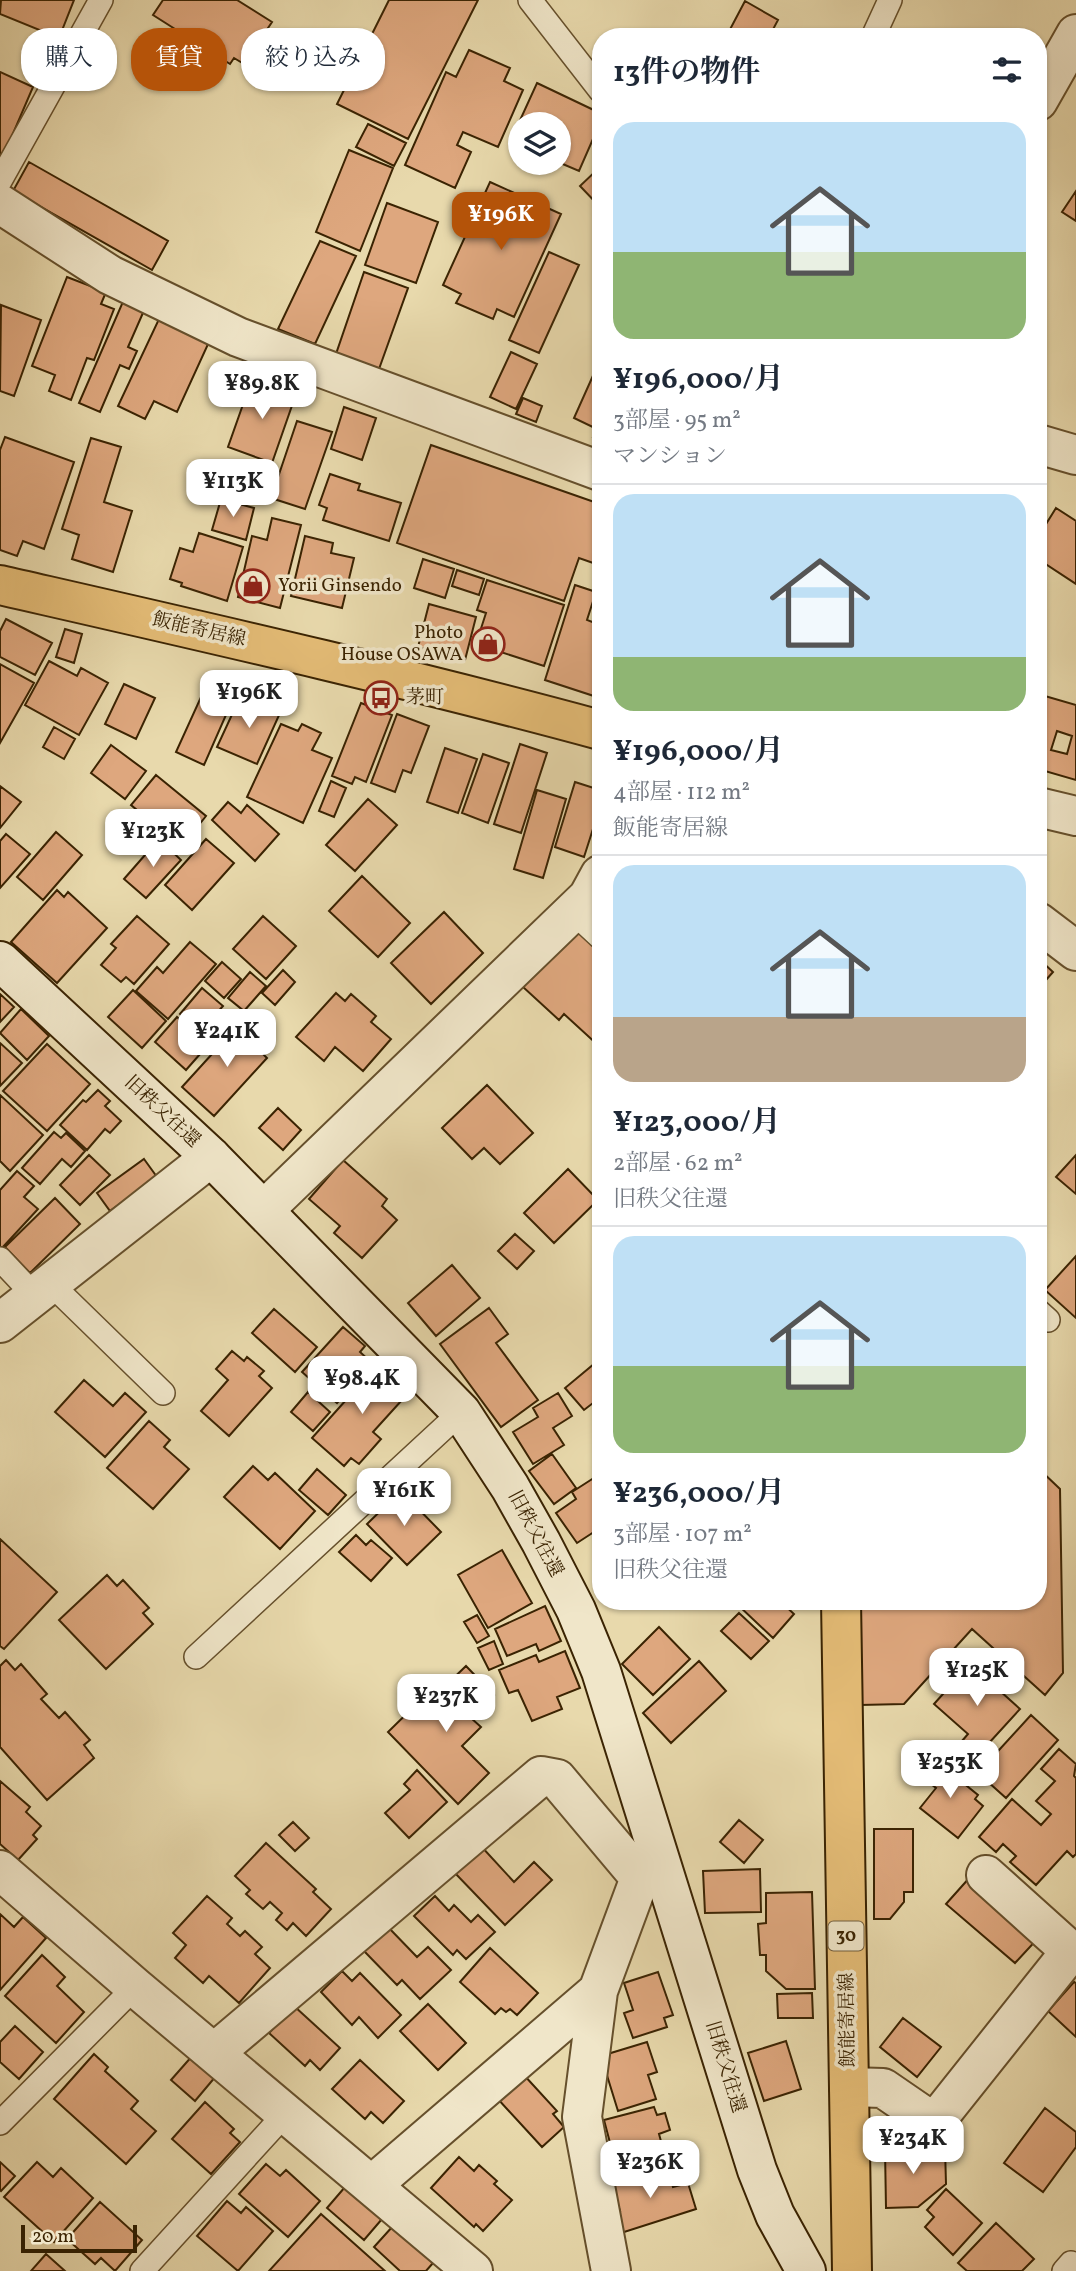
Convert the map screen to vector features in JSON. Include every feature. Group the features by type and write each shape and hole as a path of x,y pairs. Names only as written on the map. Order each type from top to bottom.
{"main road":[{"name":"飯能寄居線","path":"0,586 303,654 461,692 592,728"},
{"name":"飯能寄居線","path":"841,1610 852,2271"}],"street":[{"path":"1047,85 1076,34"},
{"path":"0,204 110,275 238,337 592,468"},
{"path":"1047,447 1076,455"},
{"path":"1047,809 1076,816"},
{"path":"264,1210 588,897 592,890"},
{"path":"1047,929 1076,951"},
{"name":"旧秩父往還","path":"0,961 211,1157 461,1412 510,1487 576,1610 601,1671 757,2170 775,2215 806,2271"},
{"path":"0,1323 211,1157"},
{"path":"214,2053 541,1776 557,1779 641,1879"},
{"path":"611,2271 582,2117 598,1991 654,1838"},
{"path":"1,1873 473,2271"},
{"path":"849,2087 883,2088 934,2123 1073,1953 986,1875"},
{"path":"372,2185 598,1991"}],"lane":[{"path":"0,181 101,0"},
{"path":"530,0 592,80"},
{"path":"877,28 890,0"},
{"path":"572,911 592,930"},
{"path":"0,1259 42,1289 163,1393"},
{"path":"196,1657 461,1412"},
{"path":"0,2123 135,1987"},
{"path":"142,2271 285,2114"}],"building":[{"path":"1,0 74,0 63,28 34,28 0,14"},
{"path":"163,0 237,0 272,22 268,28 241,28 241,62 234,58 230,64 227,62 227,28 173,28 153,15"},
{"path":"389,0 478,0 408,139 337,104 344,91 385,91 385,28 375,28"},
{"path":"745,1 778,20 774,28 731,28"},
{"path":"469,50 510,68 504,81 523,90 513,112 508,112 508,124 498,147 463,132 457,145 471,152 455,188 405,165 446,72 456,77"},
{"path":"0,72 21,82 21,91 31,91 3,157 0,155"},
{"path":"537,83 592,109 592,141 579,171 571,168 571,112 524,112"},
{"path":"368,124 406,143 394,166 356,147"},
{"path":"349,150 393,168 360,251 316,232"},
{"path":"29,162 168,241 152,270 13,191"},
{"path":"592,175 592,199 580,186"},
{"path":"490,182 561,214 514,317 497,309 493,319 456,303 461,294 443,285"},
{"path":"1076,191 1076,221 1062,212"},
{"path":"387,203 438,222 416,283 365,265"},
{"path":"320,241 356,256 315,344 278,329"},
{"path":"549,252 579,265 539,353 509,340"},
{"path":"364,272 408,288 379,369 336,354"},
{"path":"67,277 106,292 101,304 114,309 94,360 87,358 71,400 49,391 55,375 32,366"},
{"path":"125,297 146,306 128,347 137,351 129,369 120,365 100,412 79,403"},
{"path":"1,305 41,320 14,396 0,391"},
{"path":"159,319 209,342 177,412 154,401 145,419 118,406"},
{"path":"511,352 537,364 516,409 490,397"},
{"path":"592,378 592,427 574,418"},
{"path":"252,379 296,394 272,463 228,447"},
{"path":"523,398 542,406 536,422 516,414"},
{"path":"344,407 376,418 362,460 331,449"},
{"path":"297,421 332,432 305,509 271,498"},
{"path":"5,437 74,462 44,549 23,541 17,556 0,550 0,450"},
{"path":"91,438 121,447 104,502 132,511 113,572 72,559 79,535 62,529"},
{"path":"431,445 592,501 592,563 579,558 564,601 397,543"},
{"path":"330,474 360,484 358,490 401,503 389,541 323,520 327,508 319,505"},
{"path":"221,499 254,508 246,540 212,530"},
{"path":"1056,508 1076,521 1076,584 1047,565 1047,522"},
{"path":"272,518 301,525 280,608 238,597 252,536 267,540"},
{"path":"199,533 243,547 227,601 181,586 182,583 170,579 180,548 193,552"},
{"path":"305,536 333,543 331,553 354,558 342,608 291,596"},
{"path":"423,559 454,569 445,598 414,588"},
{"path":"457,570 484,579 479,595 452,586"},
{"path":"487,580 564,605 544,666 476,644 486,613 477,610"},
{"path":"575,585 592,591 592,604 587,620 592,622 592,695 545,680"},
{"path":"429,604 476,617 465,660 418,647"},
{"path":"6,619 52,643 35,675 0,657 0,631"},
{"path":"65,629 82,634 74,663 56,657"},
{"path":"49,661 77,676 81,668 108,683 79,735 25,705"},
{"path":"0,664 34,683 0,743"},
{"path":"124,684 155,698 136,739 105,724"},
{"path":"206,686 233,699 204,765 176,752"},
{"path":"241,695 280,713 257,764 217,747"},
{"path":"1047,697 1076,705 1076,780 1047,772","holes":["1057,731 1072,736 1067,754 1051,750"]},
{"path":"361,703 392,715 366,782 355,777 352,784 332,776"},
{"path":"397,714 429,726 411,773 403,770 395,792 371,783"},
{"path":"281,724 298,731 302,724 321,733 312,750 332,758 303,823 247,797"},
{"path":"54,727 75,739 64,759 43,747"},
{"path":"520,744 547,753 521,833 494,824"},
{"path":"111,745 146,771 125,799 91,773"},
{"path":"445,748 477,759 458,813 427,802"},
{"path":"483,754 509,763 488,823 462,813"},
{"path":"156,775 206,816 190,836 186,833 177,843 131,805"},
{"path":"331,781 346,788 334,817 319,811"},
{"path":"575,782 592,787 592,832 584,857 555,847"},
{"path":"0,786 21,802 0,828"},
{"path":"537,790 566,799 543,878 514,869"},
{"path":"368,799 397,825 355,871 326,845"},
{"path":"228,802 241,813 247,805 279,834 255,861 212,820"},
{"path":"56,832 82,855 43,900 17,877"},
{"path":"6,834 30,854 0,888 0,841"},
{"path":"159,839 181,860 146,898 124,879"},
{"path":"206,839 234,863 192,910 165,885"},
{"path":"362,876 410,923 378,957 329,911"},
{"path":"57,890 64,897 68,892 107,928 57,983 11,942"},
{"path":"444,912 483,953 431,1004 391,963"},
{"path":"137,916 169,944 134,984 126,977 121,982 101,965 116,948 111,944"},
{"path":"263,916 296,946 266,979 233,949"},
{"path":"579,926 592,938 592,1040 564,1014 559,1020 523,987"},
{"path":"190,942 216,964 168,1019 136,991 157,967 163,973"},
{"path":"222,962 241,979 224,998 205,981"},
{"path":"1047,966 1053,972 1047,979"},
{"path":"283,970 295,982 275,1005 262,993"},
{"path":"250,972 266,986 244,1011 228,998"},
{"path":"202,988 223,1006 215,1015 229,1026 214,1044 180,1014"},
{"path":"133,990 166,1021 142,1048 108,1017"},
{"path":"336,993 345,1001 351,994 376,1016 371,1022 391,1039 363,1071 335,1047 324,1061 296,1037"},
{"path":"0,994 14,1007 0,1022"},
{"path":"21,1009 49,1036 27,1060 0,1033"},
{"path":"177,1017 208,1045 186,1070 155,1042"},
{"path":"243,1020 267,1042 259,1050 267,1058 214,1116 182,1087"},
{"path":"0,1043 22,1063 0,1086"},
{"path":"47,1044 90,1084 47,1131 3,1091"},
{"path":"487,1085 533,1133 500,1164 484,1148 472,1159 442,1128"},
{"path":"98,1090 110,1101 105,1106 121,1121 110,1133 105,1129 87,1150 60,1125 83,1100 86,1102"},
{"path":"0,1095 43,1135 10,1171 0,1161"},
{"path":"278,1108 301,1130 283,1150 259,1128"},
{"path":"54,1132 61,1138 66,1133 85,1151 71,1167 62,1159 40,1184 22,1168"},
{"path":"89,1155 110,1175 80,1205 60,1185"},
{"path":"1076,1155 1076,1194 1056,1177"},
{"path":"144,1159 157,1177 110,1211 97,1193"},
{"path":"343,1160 387,1199 382,1206 397,1220 362,1258 334,1233 340,1226 309,1199"},
{"path":"568,1169 592,1194 592,1206 554,1243 524,1213"},
{"path":"17,1171 34,1186 24,1197 38,1209 2,1248 0,1190"},
{"path":"55,1198 80,1224 30,1273 5,1247"},
{"path":"515,1234 534,1251 517,1269 498,1251"},
{"path":"1076,1256 1076,1318 1047,1292 1047,1288"},
{"path":"452,1265 480,1298 436,1336 408,1303"},
{"path":"489,1308 508,1334 496,1343 538,1400 501,1427 440,1344"},
{"path":"274,1309 317,1347 295,1372 252,1333"},
{"path":"343,1327 365,1346 360,1352 372,1363 337,1403 302,1372"},
{"path":"232,1351 244,1361 247,1357 264,1371 259,1376 272,1388 229,1436 201,1411 228,1380 216,1369"},
{"path":"381,1361 412,1389 373,1432 381,1439 359,1464 351,1458 344,1466 312,1438"},
{"path":"592,1366 592,1404 584,1410 565,1388"},
{"path":"84,1380 113,1406 125,1393 146,1412 105,1457 55,1412"},
{"path":"308,1392 330,1412 313,1431 291,1412"},
{"path":"558,1393 572,1416 553,1428 564,1445 533,1464 513,1432 538,1417 533,1408"},
{"path":"149,1421 170,1440 164,1447 189,1469 153,1509 107,1468"},
{"path":"552,1454 576,1488 554,1504 529,1471"},
{"path":"253,1466 268,1480 275,1473 315,1511 280,1549 224,1497"},
{"path":"317,1469 346,1495 328,1515 299,1490"},
{"path":"1047,1477 1060,1489 1063,1673 1045,1695 972,1629 904,1704 860,1705 856,1610 1047,1610"},
{"path":"592,1479 592,1533 577,1543 556,1513 576,1499 572,1492"},
{"path":"401,1491 441,1532 407,1565 367,1524"},
{"path":"356,1535 366,1545 371,1540 392,1558 371,1581 339,1552"},
{"path":"0,1539 57,1592 4,1649 0,1646"},
{"path":"502,1550 532,1603 488,1628 458,1575"},
{"path":"107,1575 117,1586 123,1580 149,1608 143,1613 153,1624 106,1669 59,1620"},
{"path":"545,1606 561,1641 539,1651 536,1644 507,1656 495,1629"},
{"path":"743,1610 790,1610 794,1614 773,1638"},
{"path":"739,1613 769,1641 751,1659 721,1631"},
{"path":"477,1615 489,1636 477,1643 464,1622"},
{"path":"659,1627 690,1659 653,1695 622,1664"},
{"path":"494,1641 503,1664 489,1670 478,1648"},
{"path":"565,1651 580,1688 557,1697 562,1709 532,1721 518,1690 509,1693 499,1670 536,1655 539,1662"},
{"path":"6,1660 15,1670 21,1664 47,1694 41,1699 59,1718 65,1712 90,1740 84,1745 94,1758 47,1800 0,1747 0,1666"},
{"path":"699,1661 726,1691 671,1743 643,1713"},
{"path":"970,1664 1020,1709 978,1755 962,1741 968,1734 934,1704"},
{"path":"466,1666 494,1695 471,1718 481,1727 462,1746 489,1773 458,1804 388,1732 434,1687 439,1692"},
{"path":"1031,1715 1058,1740 1006,1798 978,1773"},
{"path":"1059,1749 1076,1764 1076,1854 1073,1857 1067,1851 1036,1885 1010,1862 1016,1856 1003,1844 996,1852 979,1837 1012,1799 1041,1825 1051,1814 1036,1801 1055,1781 1041,1769"},
{"path":"935,1760 978,1795 975,1799 983,1806 958,1838 920,1808 936,1788 921,1776"},
{"path":"417,1770 447,1802 409,1838 385,1813 410,1790 404,1784"},
{"path":"0,1781 30,1807 26,1812 41,1826 33,1835 37,1839 18,1860 0,1844"},
{"path":"739,1820 763,1840 744,1863 720,1842"},
{"path":"293,1822 309,1838 295,1851 279,1835"},
{"path":"874,1829 913,1829 913,1892 904,1892 904,1902 890,1919 874,1919"},
{"path":"266,1843 316,1889 313,1892 331,1909 306,1936 293,1923 287,1930 276,1920 282,1913 270,1902 263,1909 246,1894 250,1890 235,1876"},
{"path":"480,1845 514,1882 534,1862 552,1880 505,1925 453,1871"},
{"path":"760,1869 761,1912 705,1913 703,1871"},
{"path":"971,1876 1040,1936 1015,1963 946,1904"},
{"path":"812,1892 815,1989 786,1989 766,1971 766,1955 760,1955 758,1924 766,1923 766,1893"},
{"path":"207,1896 232,1918 227,1924 240,1936 245,1931 262,1947 255,1954 270,1968 239,2003 209,1976 203,1983 175,1958 186,1945 173,1933"},
{"path":"435,1896 449,1911 454,1905 471,1922 478,1915 495,1932 466,1959 457,1950 453,1955 414,1916"},
{"path":"0,1914 14,1927 23,1917 46,1938 0,1990"},
{"path":"388,1927 417,1957 428,1947 451,1970 420,1999 402,1980 397,1985 364,1951"},
{"path":"490,1948 538,1993 517,2015 510,2009 506,2012 501,2008 495,2014 460,1982"},
{"path":"42,1955 65,1977 57,1986 84,2012 56,2043 5,1996"},
{"path":"342,1971 352,1981 360,1973 401,2015 378,2038 359,2017 352,2025 321,1992"},
{"path":"658,1972 673,2015 664,2018 667,2027 633,2038 624,2013 633,2010 624,1983"},
{"path":"1074,1982 1076,1983 1076,2037 1048,2011"},
{"path":"812,1993 813,2018 778,2018 777,1994"},
{"path":"428,2004 466,2043 438,2070 400,2031"},
{"path":"294,2006 340,2048 320,2070 310,2060 305,2066 269,2033"},
{"path":"903,2018 941,2047 917,2077 880,2047"},
{"path":"15,2026 43,2052 19,2079 0,2062 0,2042"},
{"path":"786,2041 801,2089 764,2101 748,2053"},
{"path":"647,2042 657,2072 648,2075 656,2099 618,2111 601,2056"},
{"path":"94,2054 108,2067 105,2071 138,2101 131,2109 156,2131 126,2164 54,2099"},
{"path":"193,2055 216,2076 195,2101 171,2080"},
{"path":"360,2060 404,2101 383,2123 371,2112 365,2119 332,2089"},
{"path":"523,2074 557,2111 553,2114 564,2127 542,2147 497,2098"},
{"path":"205,2102 234,2129 230,2133 240,2142 211,2174 172,2139"},
{"path":"654,2107 657,2115 665,2113 670,2130 659,2134 666,2160 618,2173 604,2120"},
{"path":"1045,2108 1076,2132 1076,2147 1043,2192 1004,2163"},
{"path":"945,2148 946,2184 918,2207 886,2208 885,2149"},
{"path":"459,2157 474,2171 479,2165 497,2181 494,2184 512,2200 483,2231 476,2224 474,2227 431,2188"},
{"path":"0,2162 15,2176 1,2191 0,2190"},
{"path":"37,2162 53,2177 61,2168 93,2198 54,2242 4,2197"},
{"path":"266,2164 280,2176 286,2170 320,2201 288,2237 239,2194"},
{"path":"667,2167 673,2187 688,2183 696,2209 621,2233 614,2213 620,2211 612,2185"},
{"path":"345,2187 382,2219 364,2240 327,2208"},
{"path":"946,2189 982,2223 953,2255 925,2227 934,2217 927,2210"},
{"path":"227,2201 241,2213 246,2207 273,2231 238,2271 197,2236"},
{"path":"100,2202 142,2240 115,2271 101,2258 95,2264 67,2239"},
{"path":"321,2214 385,2271 269,2271"},
{"path":"996,2223 1034,2259 1022,2271 967,2271 958,2263"},
{"path":"393,2226 433,2263 426,2271 400,2271 374,2247"},
{"path":"46,2254 65,2271 31,2271"}],"place":[{"name":"Yorii Ginsendo","path":"253,586"},
{"name":"Photo House OSAWA","path":"488,644"},
{"name":"茅町","path":"381,698"}]}
